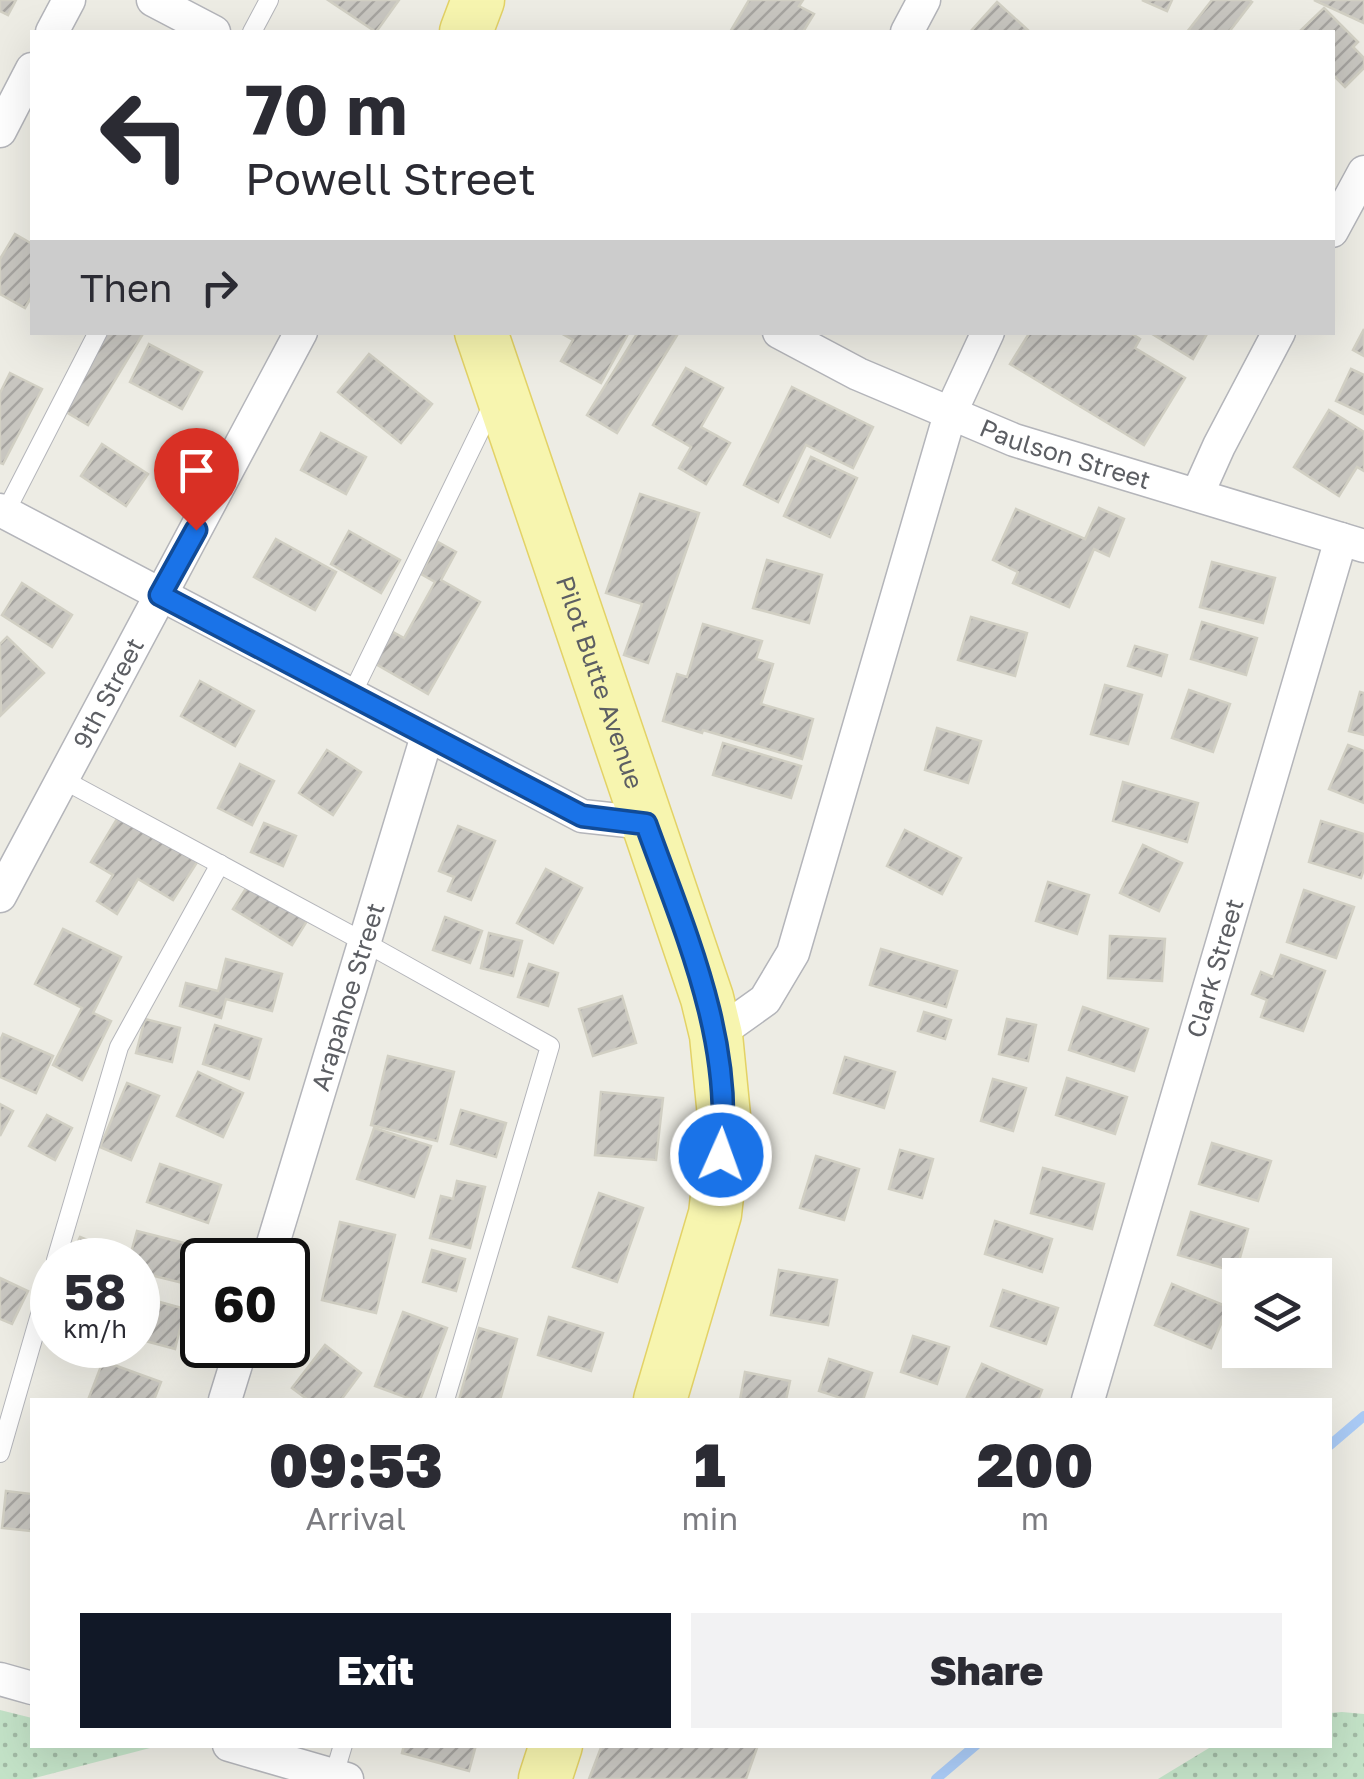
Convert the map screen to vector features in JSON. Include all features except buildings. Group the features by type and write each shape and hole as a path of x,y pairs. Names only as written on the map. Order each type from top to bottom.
{"main road":[{"path":"467,30 478,0"},
{"name":"Pilot Butte Avenue","path":"481,335 707,998 716,1035 724,1126 715,1214 661,1398"},
{"path":"546,1779 555,1748"}],"street":[{"path":"53,30 69,0"},
{"path":"154,0 210,30"},
{"path":"908,30 924,0"},
{"path":"0,131 30,73"},
{"path":"1335,225 1364,172"},
{"name":"9th Street","path":"0,896 299,335"},
{"name":"Paulson Street","path":"785,335 858,374 1014,440 1353,542"},
{"path":"716,1035 765,1000 793,954 950,414 987,335"},
{"path":"1197,496 1277,335"},
{"path":"3,511 582,816 646,824"},
{"name":"Clark Street","path":"1089,1398 1353,542"},
{"name":"Arapahoe Street","path":"275,1238 427,736"},
{"path":"227,1398 235,1368"},
{"path":"0,1679 30,1687"},
{"path":"245,1748 341,1766"}],"lane":[{"path":"253,30 269,0"},
{"path":"3,511 96,335"},
{"path":"351,696 500,390"},
{"path":"62,779 550,1046 447,1398"},
{"path":"63,1238 119,1047 220,864"},
{"path":"0,1453 30,1349"}],"green space":[{"path":"0,1710 30,1718 30,1748 150,1748 31,1779 0,1779"},
{"path":"1332,1713 1364,1714 1364,1779 1158,1779 1209,1748 1332,1748"}],"waterway":[{"path":"1332,1443 1364,1416"},
{"path":"936,1779 972,1748"}],"route":[{"path":"196,530 160,595 582,816 646,824 707,998 716,1035 724,1126 721,1155"}]}
